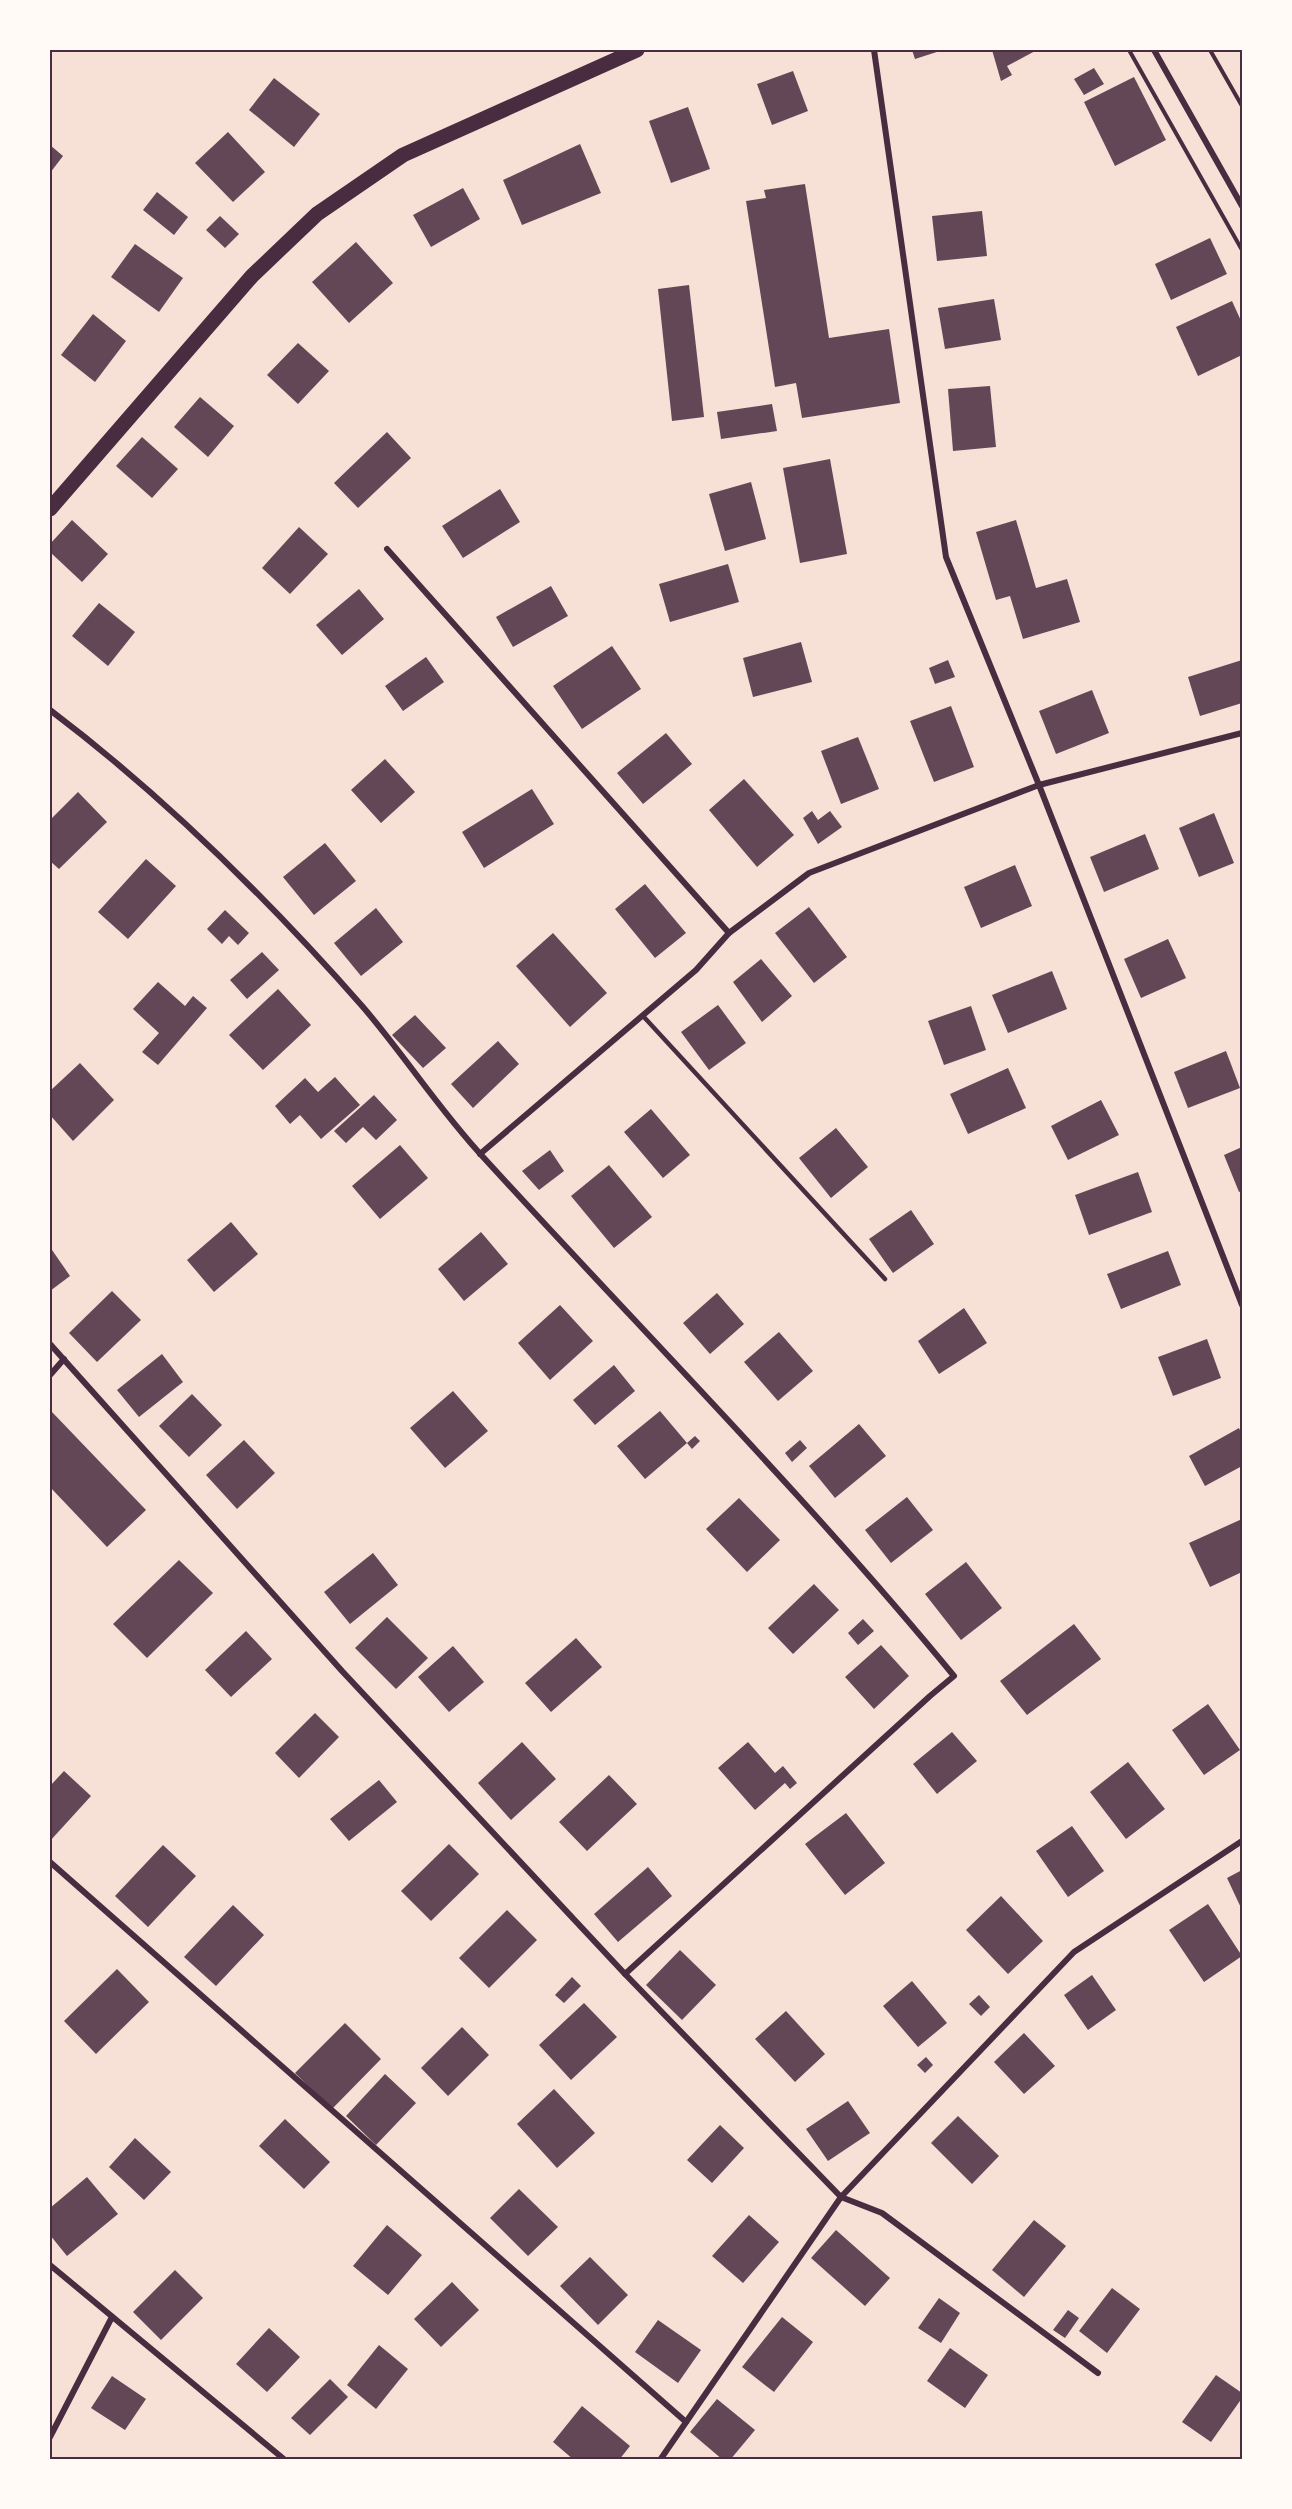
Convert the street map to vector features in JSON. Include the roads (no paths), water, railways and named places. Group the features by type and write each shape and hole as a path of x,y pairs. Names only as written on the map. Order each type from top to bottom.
{"main road":[{"path":"50,509 252,276 317,214 403,155 637,50"}],"street":[{"path":"874,50 946,557 1039,785 1242,1305"},
{"path":"1154,50 1242,206"},
{"path":"387,549 729,933"},
{"path":"50,710 105,752 216,851 363,1008 480,1154 878,1584 954,1676 625,1974"},
{"path":"480,1154 696,970 729,933 809,873 1039,785 1242,733"},
{"path":"50,1344 342,1671 625,1974 841,2197 882,2213 1098,2373"},
{"path":"50,1375 64,1359"},
{"path":"660,2460 841,2197 1074,1952 1242,1841"},
{"path":"50,1862 686,2422"},
{"path":"50,2265 285,2460"},
{"path":"50,2437 112,2317"}],"lane":[{"path":"643,1016 885,1279"}]}
